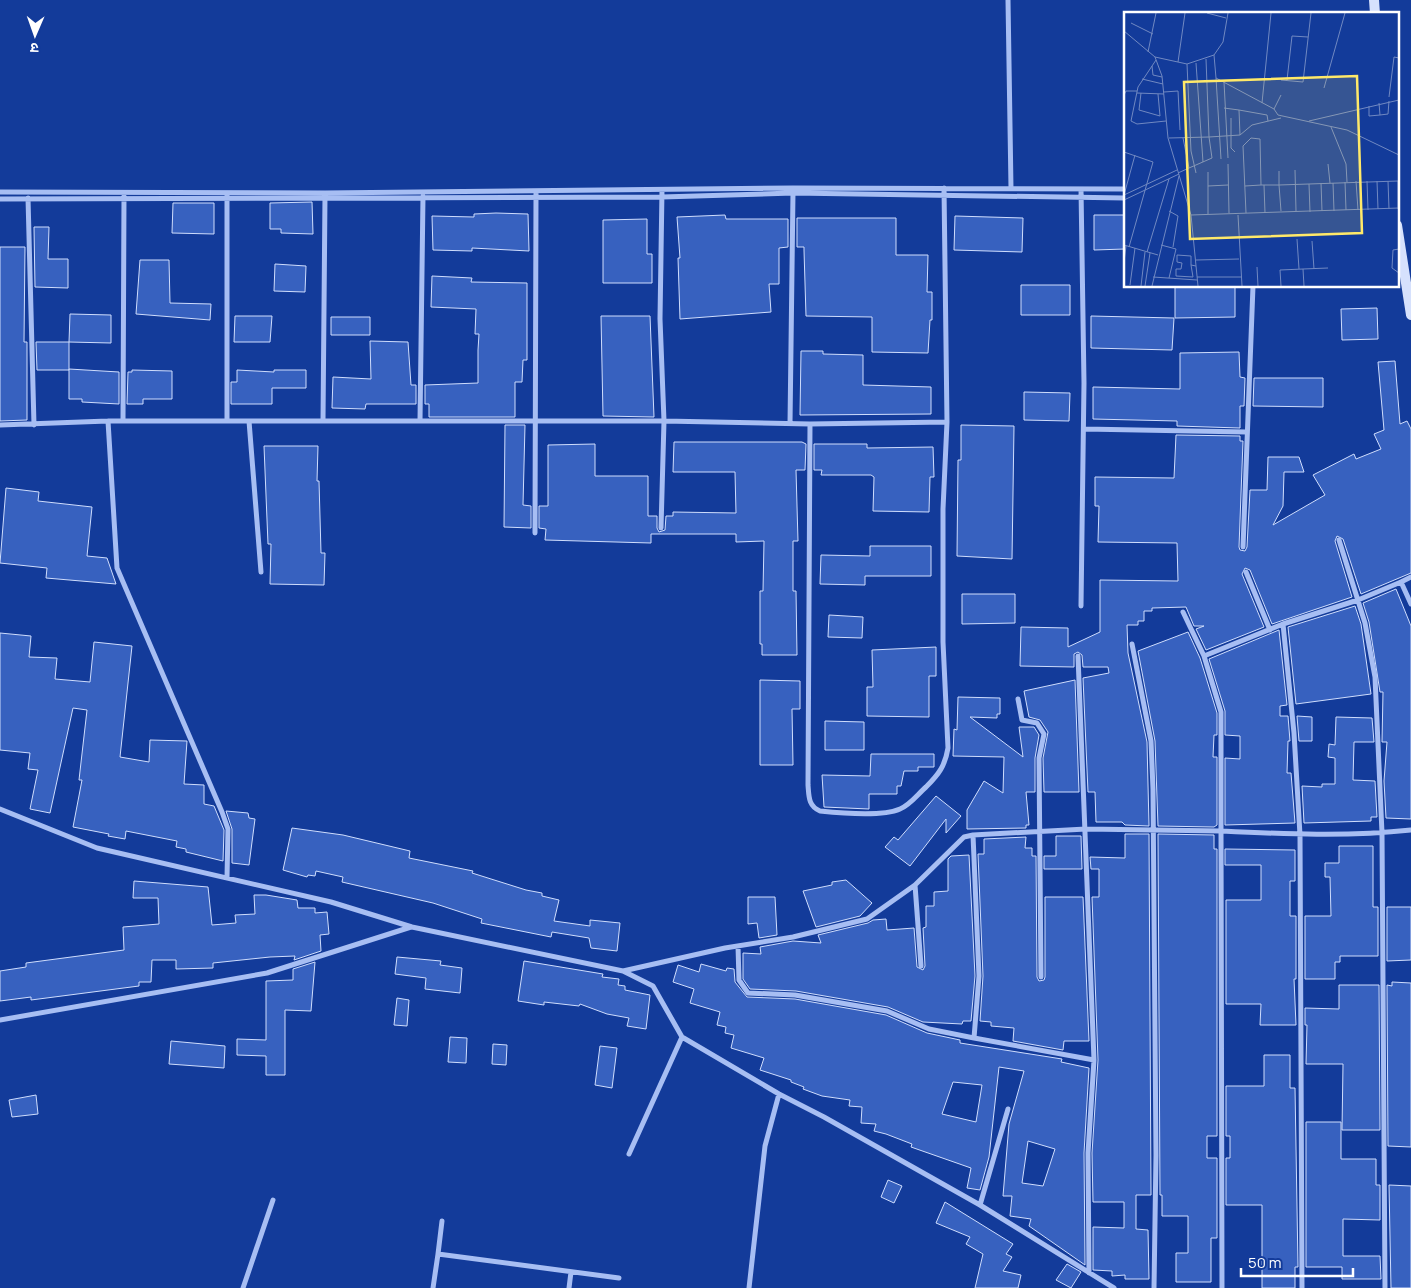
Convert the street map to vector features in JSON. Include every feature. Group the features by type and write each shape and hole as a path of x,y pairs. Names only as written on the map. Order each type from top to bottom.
{"street":[{"path":"1008,0 1011,188"},
{"path":"810,424 808,785 810,802 813,808 820,811 885,812 901,809 939,774 946,759 943,547 947,422 944,188"},
{"path":"325,196 424,191 536,189 1124,189"},
{"path":"534,533 536,189"},
{"path":"1080,606 1084,429 1081,189"},
{"path":"661,528 664,421 660,319 662,190"},
{"path":"790,424 793,190"},
{"path":"0,192 124,191 227,195 423,198 536,196 662,197 793,190 943,196 1124,198"},
{"path":"123,421 124,191"},
{"path":"420,421 424,191"},
{"path":"28,192 34,425"},
{"path":"0,199 227,195"},
{"path":"227,195 227,421"},
{"path":"323,421 325,196"},
{"path":"1398,231 1411,315"},
{"path":"1243,546 1253,288"},
{"path":"0,425 108,421 664,421 790,424 947,422"},
{"path":"108,421 117,568 222,812 228,829 228,877"},
{"path":"249,421 261,572"},
{"path":"1084,429 1247,432"},
{"path":"1339,540 1358,600 1375,677 1382,833 1385,1288"},
{"path":"1246,572 1270,630"},
{"path":"1204,656 1283,624 1358,600 1411,578"},
{"path":"1401,582 1411,604"},
{"path":"1183,612 1204,656 1221,712 1222,1288"},
{"path":"1283,624 1294,733 1300,835 1302,1288"},
{"path":"1132,644 1151,741 1156,1155 1154,1288"},
{"path":"1078,656 1094,1060 1088,1153 1089,1272"},
{"path":"1018,699 1022,720 1037,723 1044,734 1038,758 1041,830 1041,978"},
{"path":"0,809 97,848 331,902 412,927 623,971 653,986 682,1037 779,1094 824,1117 980,1206 1114,1288"},
{"path":"623,971 738,946 793,937 867,919 915,885 964,837 973,835 1086,829 1153,829 1300,835 1382,833 1411,830"},
{"path":"973,835 979,976 974,1038"},
{"path":"915,885 921,966"},
{"path":"0,1020 267,973 412,927"},
{"path":"738,946 739,980 748,993 796,995 882,1010 929,1029 1094,1060"},
{"path":"629,1154 682,1037"},
{"path":"749,1288 765,1146 779,1094"},
{"path":"980,1206 1008,1109"},
{"path":"243,1288 272,1200"},
{"path":"433,1288 442,1221"},
{"path":"438,1254 619,1278"},
{"path":"568,1288 571,1272"}],"building":[{"path":"312,202 313,234 281,233 281,229 270,229 270,203"},
{"path":"173,203 214,203 214,234 172,233"},
{"path":"474,214 528,214 529,251 472,248 472,251 433,250 432,216 474,217"},
{"path":"725,215 726,219 788,219 788,247 779,248 779,284 769,284 771,312 680,319 678,258 680,258 677,217"},
{"path":"1094,215 1124,215 1124,249 1094,250"},
{"path":"955,216 1023,218 1022,252 954,250"},
{"path":"797,218 896,218 896,255 928,255 927,292 932,292 932,320 930,320 928,353 872,352 872,317 806,316 804,247 797,247"},
{"path":"647,219 647,254 652,254 652,283 603,283 603,220"},
{"path":"34,227 49,227 48,259 68,259 68,288 35,287"},
{"path":"0,247 25,247 24,342 27,342 27,420 0,421"},
{"path":"140,260 169,260 170,303 211,304 210,320 136,314"},
{"path":"275,264 306,266 305,292 274,291"},
{"path":"432,276 472,278 471,282 527,283 527,360 523,360 522,382 515,382 515,417 429,417 429,404 425,404 425,385 478,383 479,334 475,334 476,309 431,307"},
{"path":"1021,285 1070,285 1070,315 1021,315"},
{"path":"1175,288 1235,288 1235,317 1175,318"},
{"path":"1377,308 1378,339 1342,340 1341,309"},
{"path":"70,314 111,315 111,343 69,342"},
{"path":"235,316 272,316 270,342 234,342"},
{"path":"601,316 650,316 654,417 603,416"},
{"path":"1091,316 1174,318 1172,350 1091,348"},
{"path":"331,317 370,317 370,335 331,335"},
{"path":"370,341 408,342 411,385 416,385 416,404 366,404 365,409 332,408 333,377 371,379"},
{"path":"36,342 69,342 69,370 37,370"},
{"path":"801,351 823,351 823,354 863,355 863,385 931,387 931,414 800,415"},
{"path":"1239,352 1240,377 1245,378 1244,406 1240,406 1240,428 1177,426 1177,421 1093,419 1093,387 1180,389 1180,353"},
{"path":"1395,361 1400,424 1407,421 1411,429 1411,573 1361,594 1343,539 1337,536 1335,541 1352,597 1272,624 1250,570 1245,568 1242,574 1264,627 1206,650 1196,629 1204,626 1194,626 1186,607 1152,608 1152,611 1144,611 1144,621 1138,621 1138,625 1127,625 1128,653 1147,742 1149,826 1125,825 1122,822 1096,822 1095,792 1088,792 1083,678 1109,673 1108,667 1083,667 1082,655 1078,652 1074,654 1074,667 1020,666 1021,627 1068,628 1068,647 1100,632 1100,580 1178,581 1177,543 1098,542 1099,506 1095,506 1095,477 1174,478 1176,435 1240,436 1240,441 1243,441 1239,547 1240,550 1245,551 1247,547 1250,490 1267,490 1268,457 1299,457 1304,472 1284,472 1283,506 1273,525 1325,495 1313,475 1354,454 1356,459 1381,449 1374,434 1384,430 1378,362"},
{"path":"69,369 119,372 119,404 82,402 82,399 69,399"},
{"path":"132,370 172,371 172,399 143,399 143,404 127,404 128,372 132,372"},
{"path":"237,370 274,372 274,370 306,370 306,388 272,388 272,404 231,404 231,382 237,382"},
{"path":"1254,378 1323,378 1323,407 1253,406"},
{"path":"1024,392 1070,393 1069,421 1024,420"},
{"path":"505,425 525,425 523,505 531,506 531,528 504,527"},
{"path":"961,425 1014,426 1012,559 957,556 958,460 961,460"},
{"path":"674,442 802,442 806,444 805,470 796,470 798,541 793,541 793,591 796,591 797,655 762,655 762,644 760,644 760,591 763,591 764,541 736,542 736,534 651,534 651,543 545,540 546,529 539,528 539,506 548,506 548,445 595,444 595,476 648,476 648,516 657,516 659,532 665,530 666,516 673,516 673,512 736,513 735,472 673,472"},
{"path":"814,444 867,444 867,448 933,447 934,477 930,477 929,512 873,511 874,477 871,475 821,475 822,470 814,470"},
{"path":"264,446 318,446 317,481 319,481 321,553 325,553 324,585 270,584 271,544 268,544"},
{"path":"6,488 39,492 38,501 92,507 87,556 107,558 116,584 46,578 47,568 0,563"},
{"path":"870,546 931,546 931,576 865,576 865,585 820,584 821,555 870,556"},
{"path":"1396,589 1411,626 1411,819 1386,818 1384,781 1387,742 1382,742 1383,692 1380,692 1369,622 1363,603"},
{"path":"962,594 1015,594 1015,623 962,624"},
{"path":"1355,606 1361,624 1371,694 1296,704 1288,627"},
{"path":"829,615 863,617 862,638 828,637"},
{"path":"1279,630 1287,705 1280,706 1280,716 1288,716 1290,741 1288,741 1287,773 1291,773 1295,823 1225,825 1225,758 1240,759 1240,736 1225,735 1225,711 1209,659"},
{"path":"1188,632 1200,658 1217,713 1217,735 1214,735 1213,757 1217,757 1217,825 1214,827 1158,826 1155,741 1138,651"},
{"path":"0,633 31,636 29,657 57,658 55,679 90,682 94,642 132,646 120,757 149,762 150,740 187,741 184,784 204,785 204,804 214,806 224,830 223,861 186,852 186,849 176,847 177,841 126,831 125,839 73,827 82,780 79,780 87,710 73,708 50,813 30,809 38,770 28,769 30,753 0,750"},
{"path":"936,647 936,676 929,676 929,717 867,716 867,687 873,687 872,650"},
{"path":"760,680 800,681 800,709 792,709 793,765 760,765"},
{"path":"1075,680 1079,792 1044,792 1043,758 1048,732 1040,720 1029,717 1024,691"},
{"path":"958,697 1000,698 1000,714 997,714 997,718 970,717 1023,757 1019,727 1034,727 1039,735 1035,758 1035,792 1026,792 1029,825 1026,825 1026,828 967,829 967,810 984,781 1003,793 1004,757 953,756 954,729 957,730"},
{"path":"1297,716 1312,717 1312,741 1299,741"},
{"path":"1336,717 1372,718 1374,742 1354,742 1353,780 1375,781 1377,817 1371,817 1371,821 1304,823 1302,786 1322,787 1322,784 1335,784 1335,758 1328,757 1329,744 1335,745"},
{"path":"825,721 864,722 864,750 825,750"},
{"path":"871,754 934,754 934,767 918,767 918,771 904,771 901,786 897,786 897,794 869,794 869,809 824,807 822,775 870,776"},
{"path":"936,796 961,816 946,833 946,819 910,866 885,847 894,837 898,840"},
{"path":"226,811 248,813 249,818 255,819 249,865 232,863 232,829"},
{"path":"292,828 343,835 410,851 409,858 473,871 472,873 526,890 542,893 542,896 559,900 554,921 590,926 590,920 620,923 617,951 591,948 589,938 552,932 551,937 481,923 482,919 433,903 342,882 343,877 316,871 315,876 308,875 307,877 283,870"},
{"path":"1125,834 1149,834 1151,1195 1136,1195 1136,1229 1148,1230 1149,1279 1125,1279 1125,1275 1112,1276 1112,1271 1093,1270 1093,1227 1124,1228 1124,1202 1093,1202 1092,1153 1098,1060 1092,897 1099,897 1099,869 1091,869 1090,857 1125,858"},
{"path":"1158,834 1214,835 1214,849 1217,849 1217,1136 1207,1136 1207,1158 1217,1158 1217,1238 1211,1238 1211,1282 1176,1282 1176,1253 1188,1253 1188,1216 1162,1216 1162,1195 1160,1195"},
{"path":"1056,836 1081,836 1082,869 1044,869 1044,856 1056,856"},
{"path":"1026,837 1025,848 1032,848 1032,856 1036,856 1037,977 1039,981 1044,980 1045,977 1045,897 1083,897 1089,1041 1064,1041 1063,1050 1013,1041 1014,1028 991,1026 991,1022 980,1021 983,976 978,854 984,854 984,839"},
{"path":"1339,846 1373,846 1373,907 1378,907 1378,956 1340,956 1340,962 1335,962 1335,979 1305,979 1305,916 1331,916 1330,877 1325,877 1325,863 1339,863"},
{"path":"1225,849 1295,850 1295,881 1290,881 1290,916 1296,916 1296,979 1294,979 1296,1025 1260,1025 1261,1004 1226,1004 1226,900 1261,900 1261,865 1225,865"},
{"path":"969,855 975,976 971,1021 963,1021 962,1024 923,1022 888,1007 796,991 750,989 743,979 743,953 761,954 760,947 793,941 821,943 818,935 868,923 873,920 886,919 887,930 914,928 917,967 923,970 925,966 923,928 926,927 926,906 934,906 934,892 948,891 948,859 951,856"},
{"path":"846,880 872,903 860,916 816,927 803,891 832,885 832,882"},
{"path":"134,881 208,887 212,925 236,923 235,915 255,914 254,895 297,900 298,908 315,908 315,913 327,912 329,934 320,935 321,951 294,960 295,956 270,957 213,963 213,968 176,969 176,960 152,960 151,982 139,982 139,986 31,1000 31,997 0,1001 0,971 26,967 26,963 124,950 123,927 159,924 158,898 133,898"},
{"path":"748,897 775,897 777,935 759,938 757,923 748,924"},
{"path":"1387,907 1411,907 1411,960 1387,961"},
{"path":"397,957 441,961 440,965 462,968 460,993 425,989 426,978 395,974"},
{"path":"524,961 603,974 602,977 619,979 618,985 625,986 625,990 650,995 646,1029 627,1026 629,1018 607,1014 580,1004 579,1006 544,1002 544,1005 518,1001"},
{"path":"315,962 311,1011 285,1010 285,1075 266,1075 266,1056 237,1055 237,1039 266,1040 266,981 293,980 293,969"},
{"path":"701,964 726,971 727,968 734,969 735,982 747,997 795,999 886,1015 927,1033 960,1040 960,1043 1062,1059 1061,1062 1089,1068 1084,1153 1085,1265 1029,1226 1031,1219 1010,1216 1012,1196 1003,1196 1009,1124 1024,1071 999,1067 989,1157 980,1190 967,1188 971,1168 911,1147 912,1144 874,1131 876,1124 861,1123 862,1107 849,1106 850,1100 822,1096 803,1089 804,1087 791,1082 791,1080 760,1070 764,1058 731,1048 734,1035 725,1033 726,1027 717,1025 720,1012 690,1003 694,989 673,982 678,965 699,972","holes":["953,1082 982,1085 976,1122 942,1114","1028,1141 1055,1149 1043,1186 1022,1183"]},
{"path":"1392,982 1411,983 1411,1147 1388,1146 1387,985 1392,986"},
{"path":"1339,985 1379,985 1380,1130 1342,1130 1343,1064 1306,1064 1307,1025 1305,1025 1305,1008 1339,1009"},
{"path":"397,998 409,1000 407,1026 394,1025"},
{"path":"450,1037 467,1038 466,1063 448,1062"},
{"path":"171,1041 225,1046 224,1068 169,1064"},
{"path":"493,1044 507,1045 506,1065 492,1064"},
{"path":"600,1046 617,1048 612,1088 595,1085"},
{"path":"1264,1055 1290,1055 1290,1088 1295,1088 1298,1267 1295,1267 1295,1288 1262,1288 1262,1205 1226,1205 1226,1158 1230,1158 1230,1136 1226,1136 1226,1086 1264,1086"},
{"path":"36,1095 38,1114 12,1117 9,1100"},
{"path":"1306,1122 1341,1122 1341,1159 1376,1159 1376,1185 1380,1185 1380,1220 1343,1219 1343,1256 1380,1256 1381,1279 1342,1279 1342,1267 1306,1267"},
{"path":"888,1180 902,1186 894,1203 881,1197"},
{"path":"1389,1185 1411,1186 1411,1288 1391,1288"},
{"path":"945,1202 1013,1244 1006,1254 1012,1257 1003,1271 1021,1275 1018,1288 975,1288 983,1254 966,1244 970,1237 936,1223"},
{"path":"1067,1264 1081,1272 1071,1288 1056,1280"}]}
